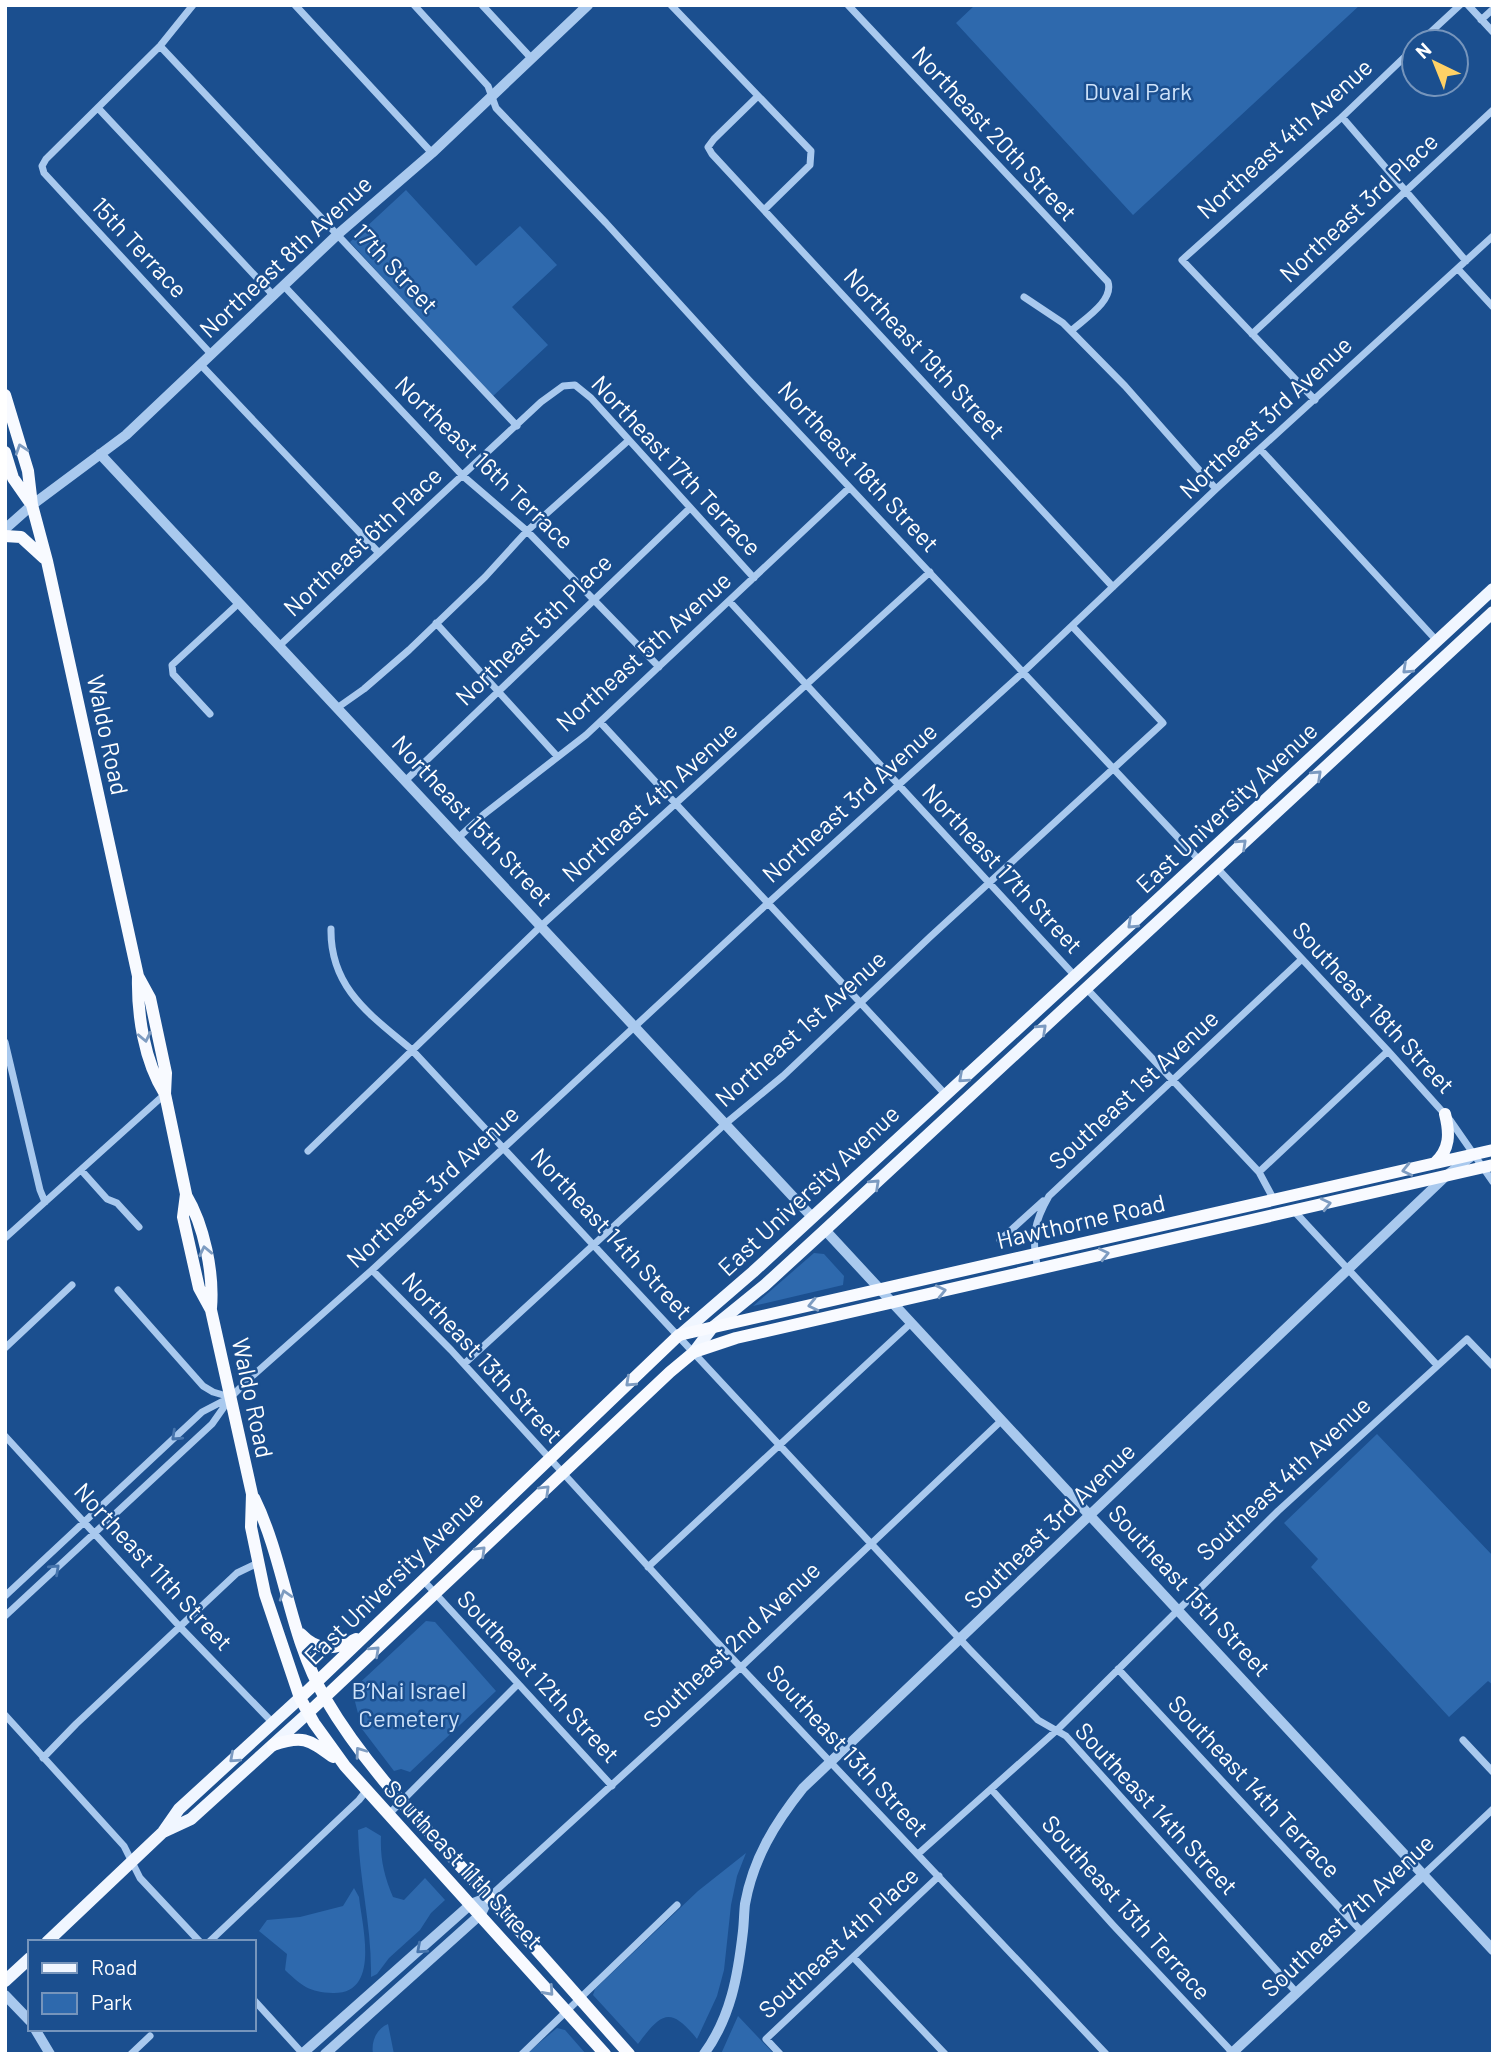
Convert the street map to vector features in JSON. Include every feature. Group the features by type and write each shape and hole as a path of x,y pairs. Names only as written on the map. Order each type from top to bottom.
{"highway":[{"name":"Waldo Road","path":"5,395 28,471 32,505 47,561 138,976 138,1003 154,1076 165,1094 186,1194 197,1213 213,1286 211,1310 252,1494 265,1522 297,1630 325,1698"},
{"name":"Waldo Road","path":"5,452 13,478 32,505"},
{"path":"5,536 21,537 47,561"},
{"path":"1435,1163 1446,1152 1448,1141 1445,1114"},
{"name":"Hawthorne Road","path":"679,1335 1493,1150"},
{"name":"Hawthorne Road","path":"694,1352 736,1338 1487,1167"},
{"name":"East University Avenue","path":"300,1698 679,1335"},
{"name":"East University Avenue","path":"308,1713 694,1352"},
{"name":"Waldo Road","path":"252,1494 251,1527 258,1563 274,1622 300,1698"},
{"path":"297,1630 309,1642 325,1648 345,1645 369,1632"},
{"name":"Southeast 11th Street","path":"300,1698 345,1766 366,1791 606,2054"},
{"name":"Southeast 11th Street","path":"325,1698 363,1756 401,1802 629,2054"},
{"path":"273,1745 303,1738 345,1766"}],"main road":[{"name":"East University Avenue","path":"679,1335 1075,976 1493,589"},
{"name":"East University Avenue","path":"694,1352 712,1328 765,1285 825,1230 1493,612"},
{"path":"1437,641 1449,652"},
{"path":"1330,741 1342,752"},
{"path":"1200,861 1217,868"},
{"path":"1075,976 1086,989"},
{"path":"945,1094 957,1107"},
{"path":"812,1217 825,1230"},
{"name":"East University Avenue","path":"49,1940 163,1832 179,1809 300,1698"},
{"name":"East University Avenue","path":"163,1832 191,1819 308,1713"},
{"path":"5,1981 28,1960"}],"street":[{"path":"192,5 160,46 98,108 274,296"},
{"path":"295,5 432,153"},
{"name":"Northeast 18th Street","path":"414,5 488,86 496,108 1200,861"},
{"path":"482,5 532,59"},
{"name":"Northeast 8th Avenue","path":"5,529 32,505 126,435 337,235 432,153 588,5"},
{"path":"671,5 811,151 810,165 764,210"},
{"name":"Northeast 20th Street","path":"849,5 1108,282 1110,289 1106,299 1071,331"},
{"path":"1435,28 1460,5"},
{"path":"1468,5 1493,32"},
{"path":"1481,20 1493,9"},
{"name":"17th Street","path":"160,46 517,426"},
{"name":"Northeast 4th Avenue","path":"1252,334 1182,260 1400,61"},
{"name":"Northeast 19th Street","path":"758,96 708,147 712,154 1113,587"},
{"name":"15th Terrace","path":"98,108 46,159 42,166 44,173 211,354"},
{"name":"Northeast 3rd Place","path":"1252,334 1493,110"},
{"path":"1342,117 1466,261"},
{"name":"Northeast 3rd Avenue","path":"5,1616 212,1424 231,1397 372,1270 766,904 1024,671 1216,489 1493,236"},
{"path":"1458,269 1493,307"},
{"name":"Northeast 16th Terrace","path":"284,286 463,475 527,531 659,667"},
{"path":"1024,297 1063,323 1125,386 1216,489"},
{"path":"1252,334 1315,400"},
{"path":"201,365 379,553"},
{"name":"Northeast 6th Place","path":"279,646 552,393 568,385"},
{"name":"Northeast 17th Terrace","path":"568,385 575,385 591,398 754,578"},
{"path":"337,708 380,677 485,577 527,531 629,440"},
{"path":"1261,450 1437,641"},
{"name":"Northeast 15th Street","path":"100,454 812,1217"},
{"name":"Northeast 5th Avenue","path":"458,838 600,722 849,488"},
{"name":"Northeast 5th Place","path":"405,780 690,508"},
{"name":"Northeast 4th Avenue","path":"308,1151 541,926 930,572"},
{"name":"Northeast 17th Street","path":"730,602 1075,976"},
{"path":"209,714 173,674 172,665 239,603"},
{"path":"436,623 557,756"},
{"name":"Northeast 1st Avenue","path":"464,1364 725,1124 773,1085 1164,723 1072,626"},
{"path":"600,722 945,1094"},
{"name":"Southeast 18th Street","path":"1217,868 1445,1114 1474,1155 1487,1167 1493,1182"},
{"path":"331,929 337,973 358,1003 412,1050"},
{"name":"Southeast 1st Avenue","path":"1038,1269 1034,1254 1037,1217 1049,1196 1302,959"},
{"path":"1086,989 1259,1172 1273,1200"},
{"path":"5,1042 45,1202"},
{"name":"Northeast 14th Street","path":"412,1050 694,1352"},
{"path":"1259,1172 1388,1051"},
{"path":"7,1233 165,1094"},
{"name":"Southeast 3rd Avenue","path":"704,2054 728,2013 745,1904 764,1846 784,1812 803,1788 1446,1176 1474,1155"},
{"path":"81,1170 107,1199 117,1203 139,1227"},
{"path":"1000,1240 1049,1196"},
{"path":"1294,1211 1437,1365"},
{"name":"Southeast 15th Street","path":"825,1230 1493,1950"},
{"name":"Northeast 13th Street","path":"372,1270 464,1364 563,1473"},
{"path":"5,1348 72,1285"},
{"path":"118,1290 203,1386 231,1397"},
{"path":"648,1567 911,1323"},
{"name":"Southeast 4th Avenue","path":"918,1854 1057,1730 1278,1511 1467,1339 1493,1366"},
{"name":"Southeast 14th Street","path":"694,1352 960,1640 1038,1720 1066,1736 1297,1993"},
{"name":"Northeast 3rd Avenue","path":"7,1595 202,1412 231,1397"},
{"name":"Southeast 2nd Avenue","path":"302,2054 471,1904 489,1897 612,1786 1002,1420"},
{"name":"Northeast 11th Street","path":"5,1436 181,1628 273,1723"},
{"path":"157,1455 167,1466"},
{"name":"Southeast 13th Street","path":"563,1473 741,1667 1106,2054"},
{"path":"43,1758 237,1573 258,1563"},
{"name":"Southeast 12th Street","path":"423,1580 612,1786"},
{"path":"7,1595 18,1604"},
{"name":"Southeast 14th Terrace","path":"1118,1669 1362,1933"},
{"path":"388,1815 518,1684"},
{"path":"5,1715 124,1846 140,1878 198,1940"},
{"path":"1463,1741 1493,1772"},
{"name":"Southeast 13th Terrace","path":"991,1789 1232,2053"},
{"path":"211,1940 366,1791"},
{"name":"Southeast 7th Avenue","path":"1232,2053 1493,1809"},
{"name":"Southeast 4th Place","path":"780,2054 766,2039 939,1876"},
{"name":"Southeast 2nd Avenue","path":"325,2054 481,1914 489,1897"},
{"path":"522,2054 677,1905"},
{"path":"853,1957 945,2054"},
{"path":"5,1995 28,2019"},
{"path":"256,2002 302,2054"},
{"path":"36,2031 50,2054"},
{"path":"131,2054 150,2036"}],"green space":[{"name":"Duval Park","path":"975,5 1360,5 1133,215 956,23"},
{"path":"406,190 476,266 520,226 557,265 512,307 548,345 492,397 350,242"},
{"path":"814,1253 824,1254 844,1276 843,1285 753,1306"},
{"path":"1377,1434 1493,1556 1493,1685 1488,1681 1449,1717 1311,1567 1318,1559 1284,1523"},
{"name":"B’Nai Israel Cemetery","path":"426,1621 435,1622 496,1691 410,1772 401,1769 394,1771 362,1729 352,1690"},
{"path":"366,1827 381,1836 383,1867 393,1897 404,1900 425,1878 445,1900 431,1913 420,1930 371,1977 370,1940 358,1830"},
{"path":"746,1853 737,1876 731,1905 724,1970 717,1996 697,2039 680,2021 666,2017 653,2025 638,2044 593,1995 595,1989 698,1891"},
{"path":"354,1888 359,1897 365,1940 363,1971 358,1982 348,1990 333,1993 306,1987 285,1970 287,1954 259,1931 267,1920 300,1917 343,1906"},
{"path":"738,2016 774,2054 721,2054"},
{"path":"388,2024 394,2054 373,2054 375,2036"},
{"path":"557,2028 565,2030 586,2054 526,2054"}]}
